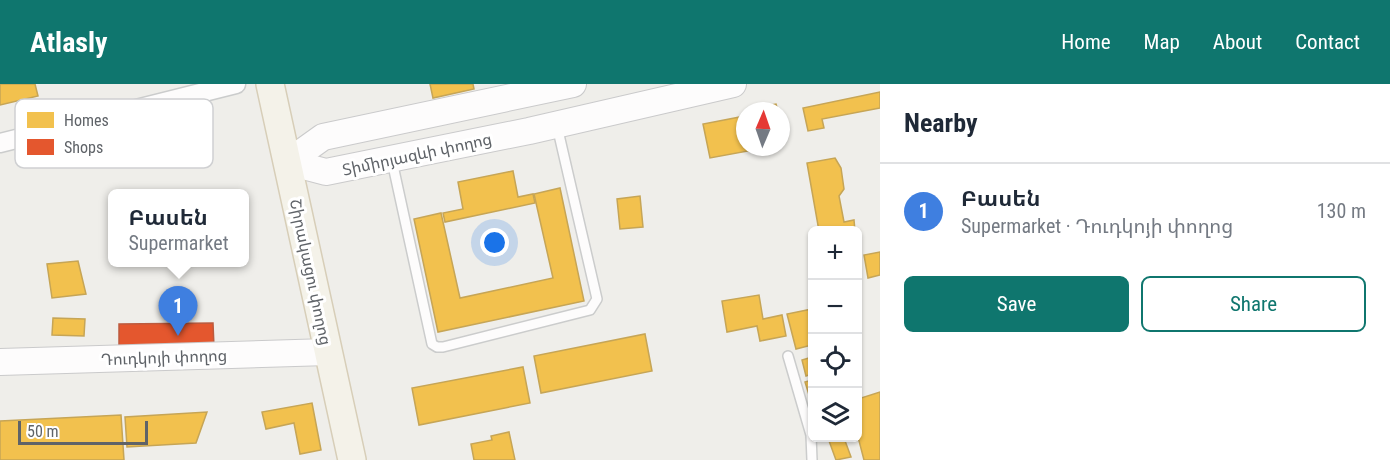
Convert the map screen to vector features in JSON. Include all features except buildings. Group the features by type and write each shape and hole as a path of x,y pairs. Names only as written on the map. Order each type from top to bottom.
{"main road":[{"name":"Շիրակացու փողոց","path":"270,84 352,460"}],"street":[{"path":"176,99 236,84"},
{"path":"288,162 323,137 573,84"},
{"name":"Տիմիրյազևի փողոց","path":"288,162 327,172 528,131 734,84"},
{"path":"521,96 528,131"},
{"path":"0,143 15,139"},
{"name":"Դուդկոյի փողոց","path":"0,362 327,352"}],"lane":[{"path":"391,159 432,344 443,347 590,310 594,305 597,299 556,124"},
{"path":"788,356 811,435 812,460"}],"place":[{"name":"Բասեն","path":"178,336"}]}
